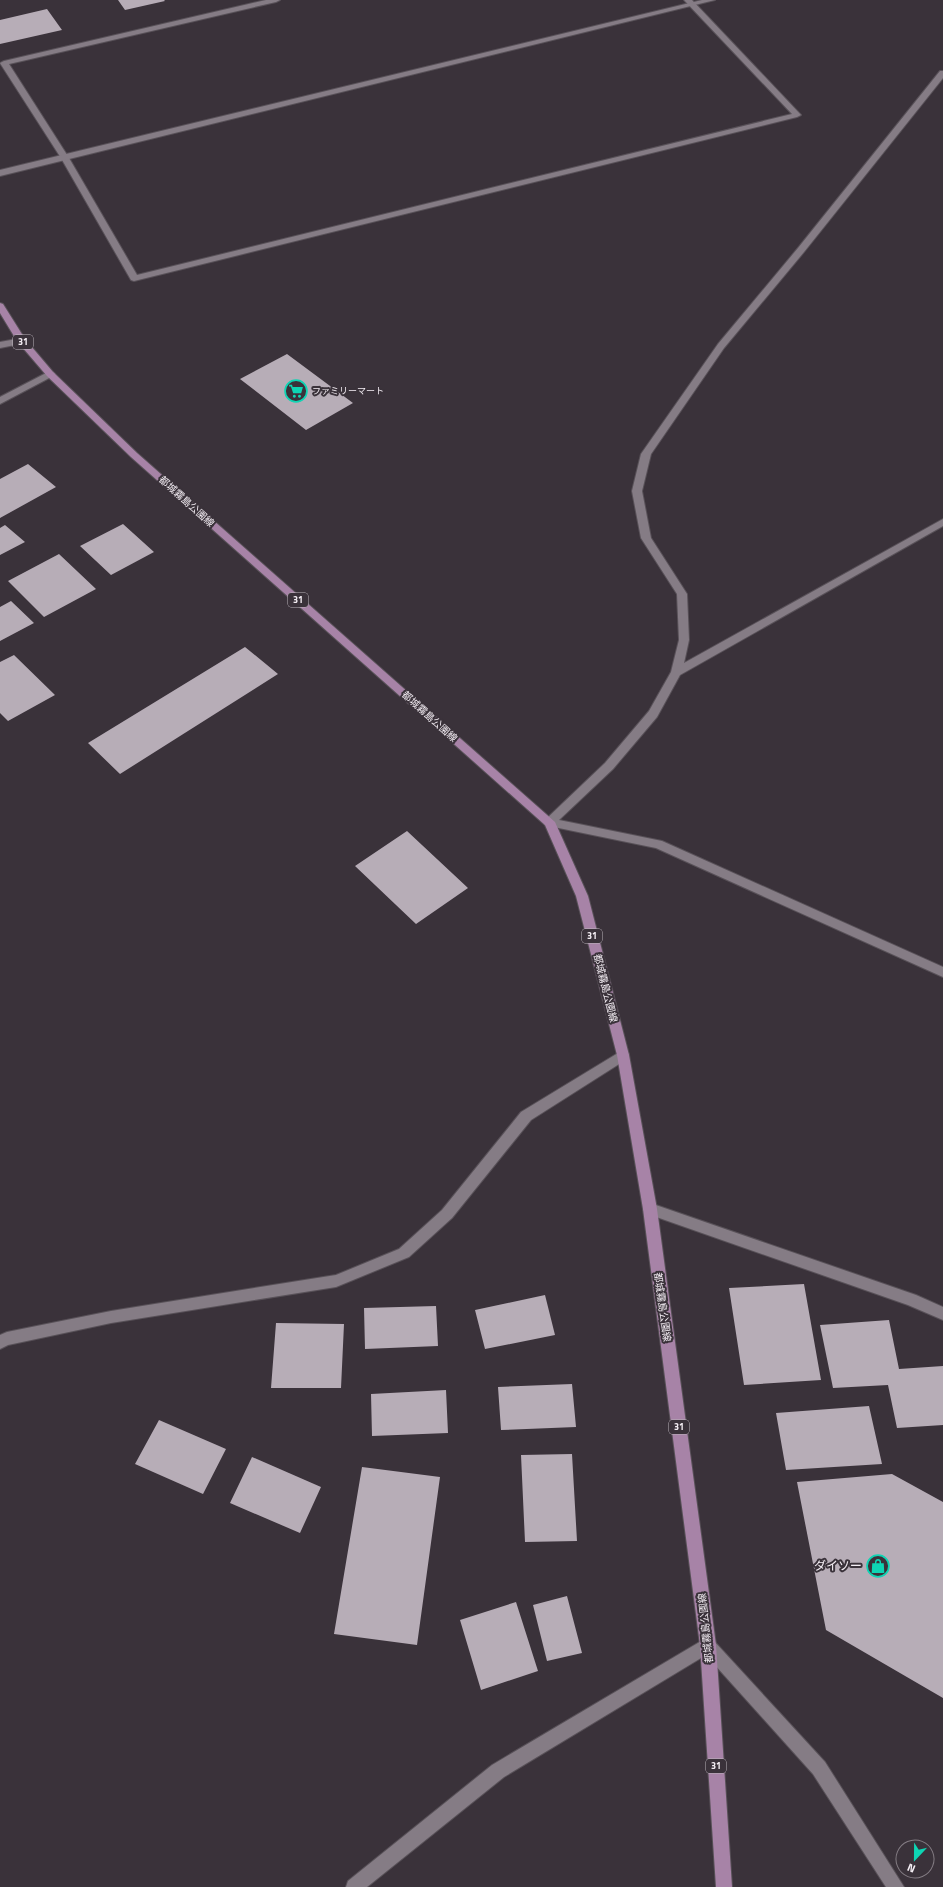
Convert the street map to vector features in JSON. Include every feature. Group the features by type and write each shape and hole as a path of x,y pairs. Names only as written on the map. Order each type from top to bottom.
{"main road":[{"name":"都城霧島公園線","path":"0,306 22,341 50,374 140,460 549,822 582,896 623,1055 650,1209 708,1645 724,1887"}],"street":[{"path":"276,0 4,63 65,158 134,278 797,115 690,2"},
{"path":"0,173 690,2 710,0"},
{"path":"549,822 609,766 644,726 653,714 676,672 684,640 682,594 646,538 637,491 646,454 721,346 801,250 943,73"},
{"path":"0,345 22,341"},
{"path":"0,401 50,374"},
{"path":"676,672 943,522"},
{"path":"549,822 658,844 943,972"},
{"path":"0,1342 7,1339 111,1317 336,1281 404,1253 447,1214 526,1116 623,1055"},
{"path":"650,1209 911,1300 943,1314"},
{"path":"354,1887 498,1771 708,1645 819,1768 896,1887"}],"building":[{"path":"118,0 164,0 165,1 125,10"},
{"path":"47,9 62,30 0,44 0,20"},
{"name":"ファミリーマート","path":"287,354 353,403 306,430 240,379"},
{"path":"28,464 56,487 0,518 0,479"},
{"path":"123,524 154,552 111,575 80,546"},
{"path":"5,525 25,542 0,555 0,528"},
{"path":"59,554 96,589 44,617 8,581"},
{"path":"11,601 34,623 0,641 0,607"},
{"path":"245,647 278,674 120,774 88,743"},
{"path":"14,655 55,695 8,721 0,713 0,662"},
{"path":"407,831 468,888 416,924 355,866"},
{"path":"804,1284 821,1380 744,1385 729,1288"},
{"path":"545,1295 555,1335 485,1349 475,1310"},
{"path":"436,1306 438,1346 365,1349 364,1308"},
{"path":"889,1320 899,1369 943,1366 943,1425 897,1428 888,1385 833,1388 820,1325"},
{"path":"276,1323 344,1324 341,1388 271,1388"},
{"path":"572,1384 576,1427 501,1430 498,1387"},
{"path":"446,1390 448,1433 372,1436 371,1394"},
{"path":"869,1406 882,1464 786,1470 776,1413"},
{"path":"159,1420 226,1449 203,1494 135,1464"},
{"path":"572,1454 577,1541 525,1542 521,1455"},
{"path":"252,1457 321,1487 300,1533 230,1503"},
{"path":"362,1467 440,1477 417,1645 334,1634"},
{"name":"ダイソー","path":"892,1474 943,1502 943,1698 826,1630 797,1482"},
{"path":"567,1596 582,1653 547,1661 533,1605"},
{"path":"516,1602 538,1671 481,1690 460,1620"}],"place":[{"name":"ファミリーマート","path":"296,391"},
{"name":"ダイソー","path":"878,1566"}]}
